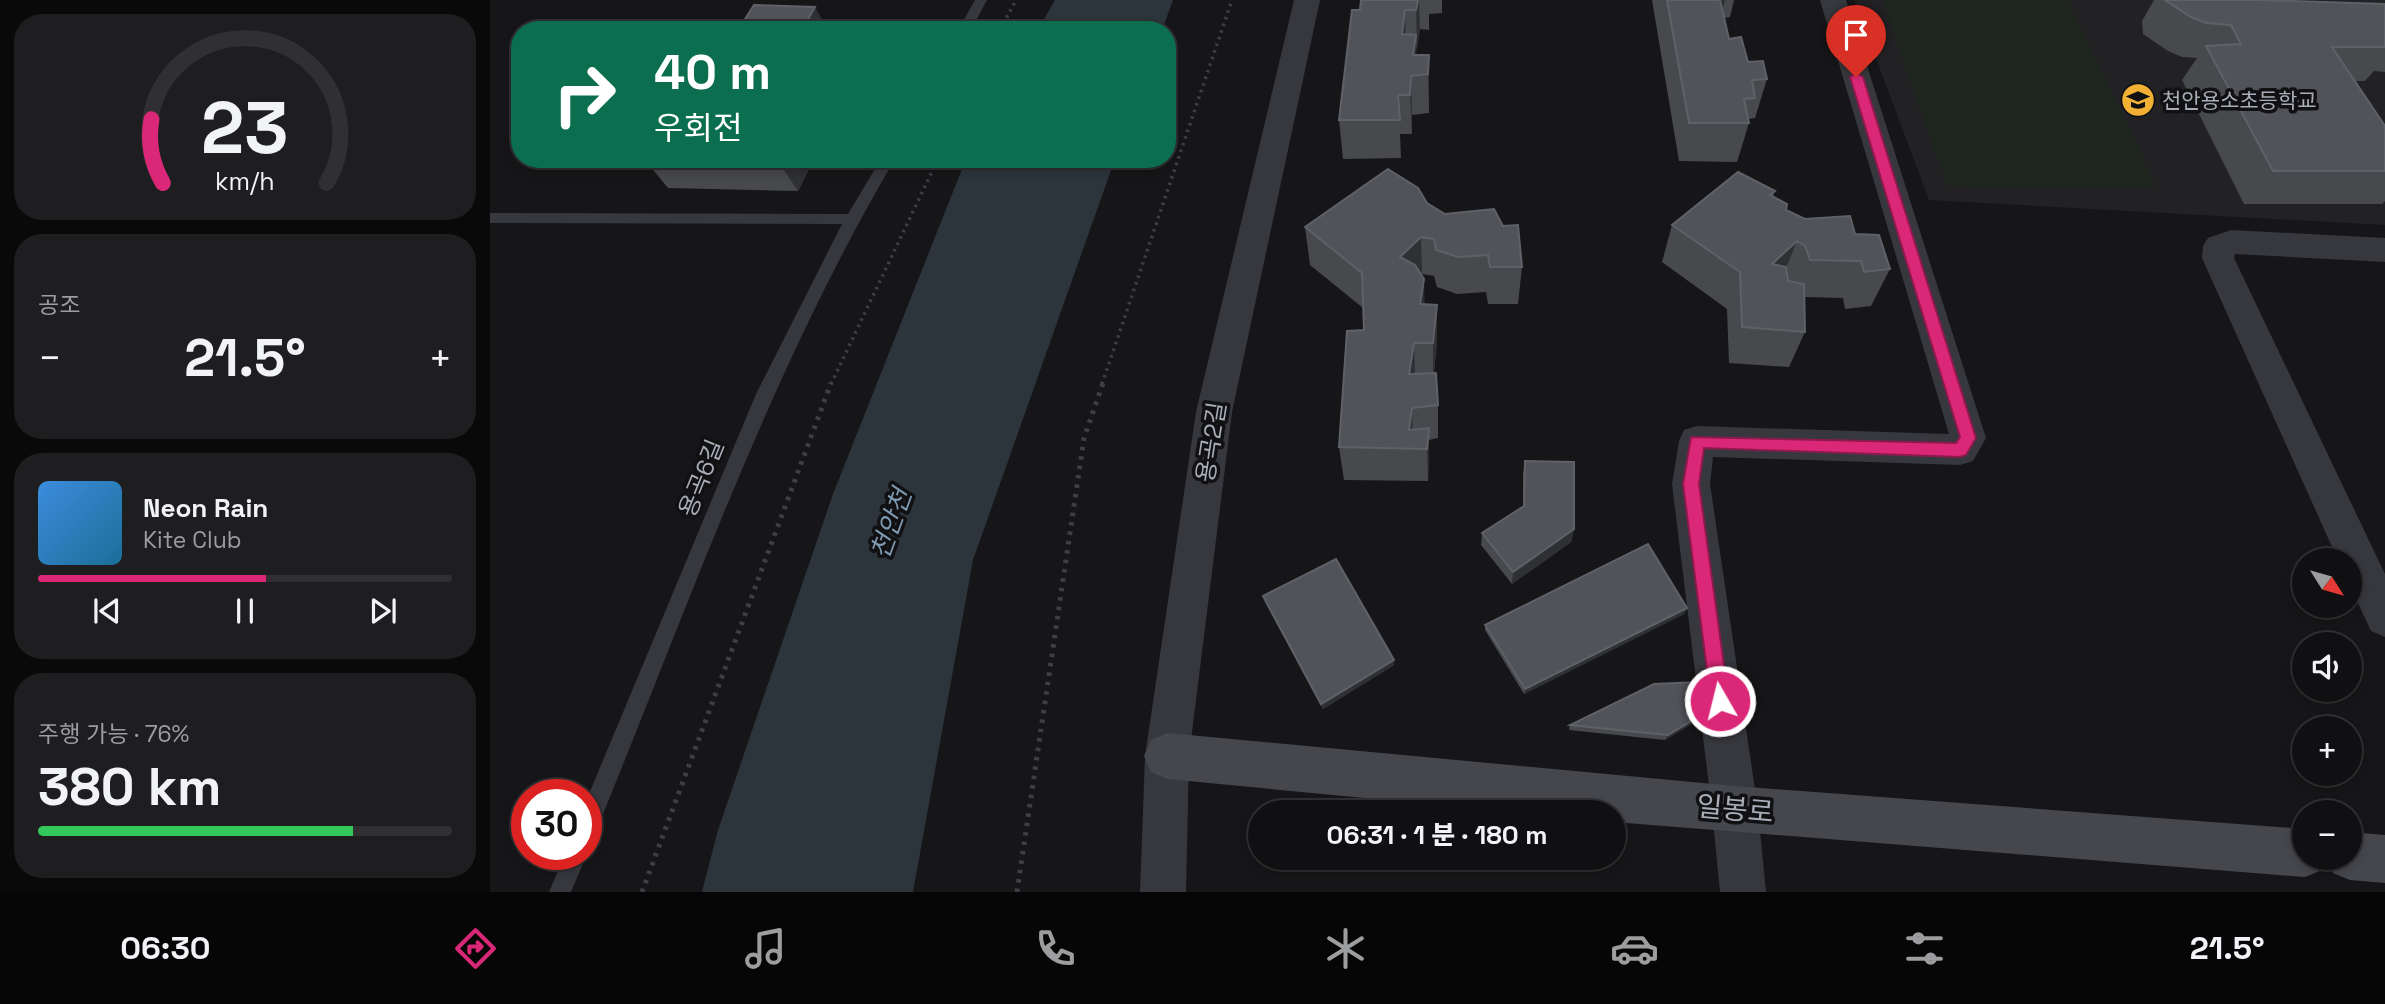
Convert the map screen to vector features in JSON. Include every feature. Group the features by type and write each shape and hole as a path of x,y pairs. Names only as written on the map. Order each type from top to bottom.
{"street":[{"name":"용곡2길","path":"1163,892 1167,756 1214,412 1307,0"},
{"path":"1743,892 1735,810 1691,484 1697,441 1960,450 1968,438 1833,0"},
{"path":"2385,250 2231,242 2219,246 2218,258 2385,618"},
{"name":"일봉로","path":"1167,756 1735,810 2292,852"},
{"path":"2362,857 2385,859"}],"lane":[{"path":"969,21 981,0"},
{"name":"용곡6길","path":"602,789 764,394 852,219 883,168"},
{"path":"490,218 852,219"},
{"path":"560,892 569,870"}],"path":[{"path":"1005,21 1016,0"},
{"path":"1176,166 1232,0"},
{"path":"642,892 832,381 934,168"},
{"path":"1017,892 1084,438 1175,168"}],"shaded area":[{"name":"천안용소초등학교","path":"1854,0 2385,0 2385,225 1929,200"},
{"path":"1882,0 2068,0 2157,187 1947,186"}],"water":[{"path":"1055,0 1173,0 1165,21 1043,21"},
{"name":"천안천","path":"962,168 1112,168 973,560 913,892 702,892 718,830 833,494"}],"building":[{"path":"1361,0 1418,0 1416,10 1405,10 1402,34 1416,35 1413,55 1429,55 1428,74 1411,76 1410,95 1398,95 1400,120 1339,120 1352,10 1360,10"},
{"path":"1667,0 1720,0 1729,39 1741,37 1748,62 1763,61 1767,79 1752,80 1755,98 1744,99 1749,123 1689,123"},
{"path":"2165,0 2385,4 2385,47 2332,47 2385,126 2385,171 2273,171 2206,46 2241,44 2231,25 2206,23 2191,17"},
{"path":"754,5 815,7 807,21 744,21"},
{"path":"1388,169 1418,188 1427,203 1445,214 1494,209 1503,226 1518,225 1522,267 1490,267 1488,255 1458,257 1436,250 1434,239 1421,237 1400,257 1415,265 1424,279 1420,304 1437,305 1433,343 1414,343 1409,374 1436,373 1438,405 1412,408 1409,430 1429,428 1427,449 1339,447 1347,331 1364,330 1362,273 1305,227"},
{"path":"1738,172 1775,191 1770,195 1787,204 1786,210 1805,219 1850,216 1855,234 1879,235 1890,269 1864,272 1861,261 1810,260 1805,246 1797,241 1772,264 1786,267 1788,281 1804,284 1805,332 1742,327 1740,272 1672,225"},
{"path":"1525,461 1574,462 1574,529 1513,572 1482,533 1524,506"},
{"path":"1648,544 1687,608 1525,689 1485,625"},
{"path":"1336,559 1394,660 1321,704 1263,596"},
{"path":"1698,682 1701,715 1668,735 1570,725 1654,684"}],"place":[{"name":"천안용소초등학교","path":"2138,100"}],"route":[{"path":"1720,701 1691,484 1697,441 1960,450 1968,438 1856,77"}]}
